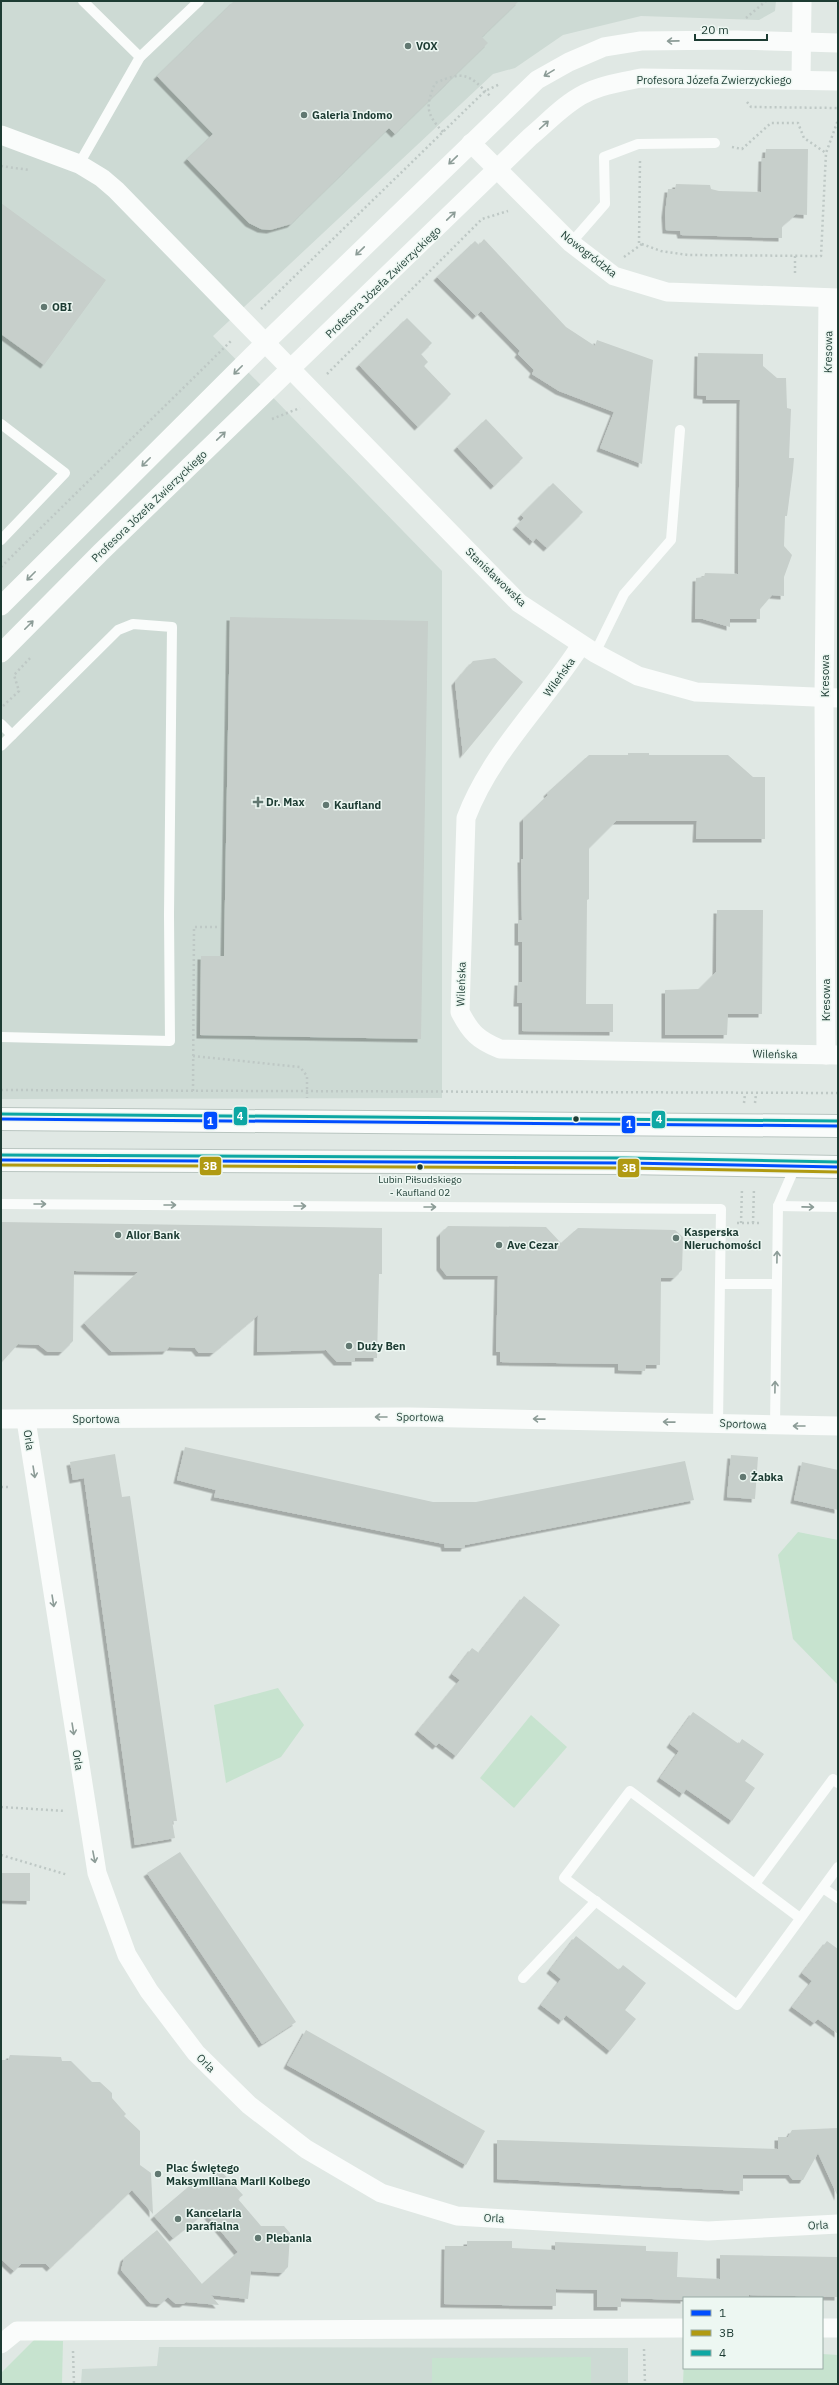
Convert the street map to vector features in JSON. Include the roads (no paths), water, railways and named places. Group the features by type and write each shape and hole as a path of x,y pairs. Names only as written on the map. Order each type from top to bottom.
{"street":[{"path":"801,80 802,1"},
{"path":"1,606 266,342 537,80 569,62 604,47 641,41 736,40 838,43"},
{"name":"Profesora Józefa Zwierzyckiego","path":"1,653 101,552 530,138 563,109 583,94 612,84 641,78 838,81"},
{"name":"Stanisławowska","path":"1,135 79,164 102,178 116,190 266,342 519,603 588,649 638,676 696,692 831,698"},
{"name":"Nowogródzka","path":"471,143 571,243 614,276 667,292 833,298"},
{"path":"1,148 40,150"},
{"name":"Kresowa","path":"832,1055 831,698 833,298"},
{"name":"Wileńska","path":"588,649 563,673 497,758 476,790 466,818 460,1012 468,1028 482,1042 500,1049 832,1055"},
{"path":"1,1119 838,1126"},
{"path":"1,1160 626,1163 838,1167"},
{"name":"Sportowa","path":"1,1419 409,1417 718,1423 775,1426 838,1426"},
{"name":"Orla","path":"26,1420 97,1873 127,1955 149,1992 196,2053 249,2105 306,2149 381,2193 457,2216 708,2231 838,2224"},
{"path":"1,2344 18,2331 683,2328"},
{"path":"823,2328 838,2328"}],"lane":[{"path":"83,1 140,57"},
{"path":"79,164 140,57 199,1"},
{"path":"571,243 605,204 604,157 638,144 715,143"},
{"path":"1,424 66,473 1,540"},
{"path":"588,649 624,594 671,540 680,430"},
{"path":"1,746 118,630 133,624 172,627 168,915 170,1041 1,1037"},
{"path":"1,724 12,735"},
{"path":"775,1426 778,1206 795,1167"},
{"path":"1,1204 721,1209 718,1423"},
{"path":"778,1206 838,1207"},
{"path":"721,1284 776,1284"},
{"path":"755,1884 833,1779 838,1783"},
{"path":"800,1918 630,1791 564,1878 737,2005 838,1867"},
{"path":"823,1888 838,1898"},
{"path":"523,1978 596,1901"}],"place":[{"name":"VOX","path":"408,46"},
{"name":"Galeria Indomo","path":"304,115"},
{"name":"OBI","path":"44,307"},
{"name":"Dr. Max","path":"258,802"},
{"name":"Kaufland","path":"326,805"},
{"name":"Lubin Piłsudskiego - Kaufland 02","path":"420,1167"},
{"name":"Alior Bank","path":"118,1235"},
{"name":"Kasperska Nieruchomości","path":"676,1238"},
{"name":"Ave Cezar","path":"499,1245"},
{"name":"Duży Ben","path":"349,1346"},
{"name":"Żabka","path":"743,1477"},
{"name":"Plac Świętego Maksymiliana Marii Kolbego","path":"158,2174"},
{"name":"Kancelaria parafialna","path":"178,2219"},
{"name":"Plebania","path":"258,2238"}]}
